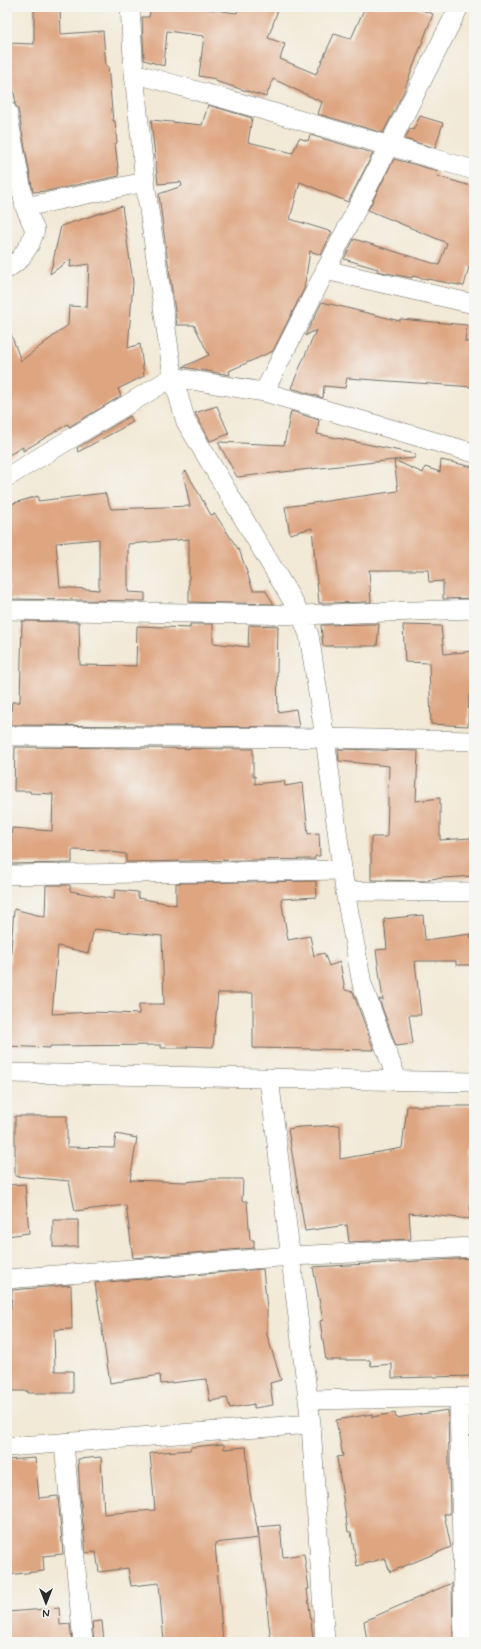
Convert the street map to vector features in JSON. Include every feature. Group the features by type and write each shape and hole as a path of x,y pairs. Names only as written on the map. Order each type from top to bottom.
{"street":[{"path":"130,7 134,73 145,182 172,377 186,422 300,615 308,635 345,891 362,984 397,1080"},
{"path":"264,392 324,270 459,7"},
{"path":"134,73 474,170"},
{"path":"7,112 26,207 35,230 30,244 20,259 7,269"},
{"path":"26,207 145,182"},
{"path":"324,270 474,304"},
{"path":"7,477 172,377 264,392 474,453"},
{"path":"7,610 300,615 474,609"},
{"path":"7,722 7,737 324,738 474,741"},
{"path":"7,875 342,870"},
{"path":"345,891 474,892"},
{"path":"7,1074 474,1082"},
{"path":"269,1078 311,1424 325,1642"},
{"path":"7,1279 291,1256 474,1247"},
{"path":"308,1400 466,1398 464,1642"},
{"path":"7,1447 64,1444 311,1424"},
{"path":"64,1444 83,1642"}],"building":[{"path":"34,7 60,7 61,34 103,31 113,121 115,121 117,143 115,144 119,176 47,191 33,192 18,109 14,103 16,103 7,58 7,43 34,44"},
{"path":"151,7 194,7 237,13 238,7 279,7 268,38 285,44 280,59 316,74 334,34 351,39 365,7 413,7 433,14 404,91 383,133 318,114 322,102 273,79 266,97 215,81 216,79 199,76 204,36 167,31 164,66 144,60 142,17 149,17"},
{"path":"208,105 252,118 248,142 293,153 299,138 308,141 310,135 373,153 348,202 300,182 290,219 332,232 321,255 310,251 304,289 273,351 229,371 230,375 183,367 209,355 194,325 177,325 159,194 182,186 181,182 158,184 151,120 202,125"},
{"path":"420,116 443,123 435,148 405,139 410,129 413,130"},
{"path":"394,159 438,171 437,176 474,187 474,268 469,267 464,286 377,271 378,269 344,259 354,239 439,265 447,243 368,210"},
{"path":"122,206 133,282 128,348 140,344 144,376 118,389 121,396 69,427 68,424 23,451 23,447 7,456 7,330 9,329 21,361 68,325 69,306 87,307 89,264 70,267 71,259 50,274 61,226"},
{"path":"322,302 400,321 400,319 467,325 465,342 474,341 474,387 347,378 345,388 324,386 323,398 291,388 316,330 305,336"},
{"path":"217,406 229,434 210,441 195,413"},
{"path":"291,411 319,420 317,434 415,454 415,458 237,477 218,442 284,445"},
{"path":"130,416 133,422 78,452 77,448"},
{"path":"394,460 423,473 425,467 440,472 441,460 474,467 474,598 443,599 443,581 429,582 428,570 369,570 371,602 319,603 312,528 290,534 285,507 398,491"},
{"path":"186,471 211,515 215,514 240,552 253,590 265,590 274,604 189,602 189,539 128,544 128,592 145,593 145,601 9,599 9,585 7,585 7,505 38,496 38,501 105,493 111,509 190,506 183,473","holes":["99,539 99,590 60,587 56,543"]},
{"path":"22,621 79,622 80,665 136,666 137,626 190,628 190,624 213,624 213,643 248,647 249,625 278,626 278,712 296,709 299,727 10,725 12,702 20,702"},
{"path":"379,624 377,646 323,646 321,625"},
{"path":"403,625 441,626 444,654 474,651 474,695 469,695 468,726 431,724 429,663 405,662"},
{"path":"15,747 253,749 253,776 255,776 255,784 284,781 285,786 303,783 308,834 319,833 320,856 315,856 315,859 126,862 126,854 112,851 72,850 72,863 9,864 12,828 52,831 53,794 30,793 30,791 14,791"},
{"path":"338,749 418,751 416,801 440,798 440,840 471,838 474,876 428,879 428,881 371,880 371,837 387,837 389,766 339,761"},
{"path":"316,881 317,897 281,899 288,940 310,936 314,956 324,953 329,966 340,962 345,990 353,992 374,1050 253,1048 253,993 218,993 213,1047 187,1046 187,1048 161,1048 161,1045 50,1046 50,1048 7,1046 7,1003 14,909 45,917 46,885 70,885 70,891 114,899 115,890 138,892 138,898 176,905 176,883","holes":["94,929 162,936 164,1004 139,1004 139,1014 93,1012 52,1014 58,946 88,953"]},
{"path":"423,915 425,940 471,934 470,937 474,937 474,965 456,965 456,961 415,961 421,1015 409,1015 413,1044 396,1046 379,999 383,1000 376,950 387,949 384,919"},
{"path":"407,1106 474,1106 470,1219 409,1213 411,1239 349,1242 347,1225 305,1231 288,1129 340,1125 340,1159 402,1148"},
{"path":"15,1116 67,1116 67,1147 114,1148 116,1134 137,1138 130,1180 185,1182 206,1179 243,1179 242,1201 247,1201 250,1240 254,1240 254,1248 133,1258 126,1205 75,1211 69,1181 15,1176"},
{"path":"25,1184 29,1233 7,1236 7,1185"},
{"path":"53,1220 78,1220 78,1247 53,1247"},
{"path":"474,1258 474,1376 392,1378 392,1364 371,1366 370,1360 326,1360 320,1321 323,1320 313,1267"},
{"path":"263,1269 267,1309 267,1335 281,1380 270,1383 273,1405 254,1408 254,1404 230,1408 227,1398 210,1401 206,1379 161,1384 160,1375 110,1383 95,1283"},
{"path":"71,1285 72,1329 54,1330 55,1371 73,1371 73,1393 28,1393 28,1391 7,1391 7,1308 11,1308 12,1290"},
{"path":"448,1410 450,1514 444,1514 451,1547 390,1572 385,1558 357,1566 351,1532 348,1532 337,1457 343,1456 336,1420 372,1414 372,1417 395,1413 396,1418"},
{"path":"470,1411 474,1411 474,1514 472,1514"},
{"path":"224,1444 224,1449 246,1447 250,1492 259,1537 258,1527 280,1525 283,1557 304,1554 309,1589 307,1589 313,1638 271,1642 259,1538 215,1543 223,1642 164,1642 159,1583 131,1586 128,1568 99,1572 96,1552 86,1553 78,1459 101,1457 104,1514 155,1510 150,1453 190,1450 191,1447"},
{"path":"35,1458 39,1498 58,1496 63,1554 43,1556 44,1571 7,1575 7,1460"},
{"path":"452,1583 453,1641 367,1642 364,1621"},
{"path":"59,1608 60,1625 70,1624 72,1642 7,1642 7,1612"},
{"path":"102,1621 104,1642 94,1642 92,1622"}]}
